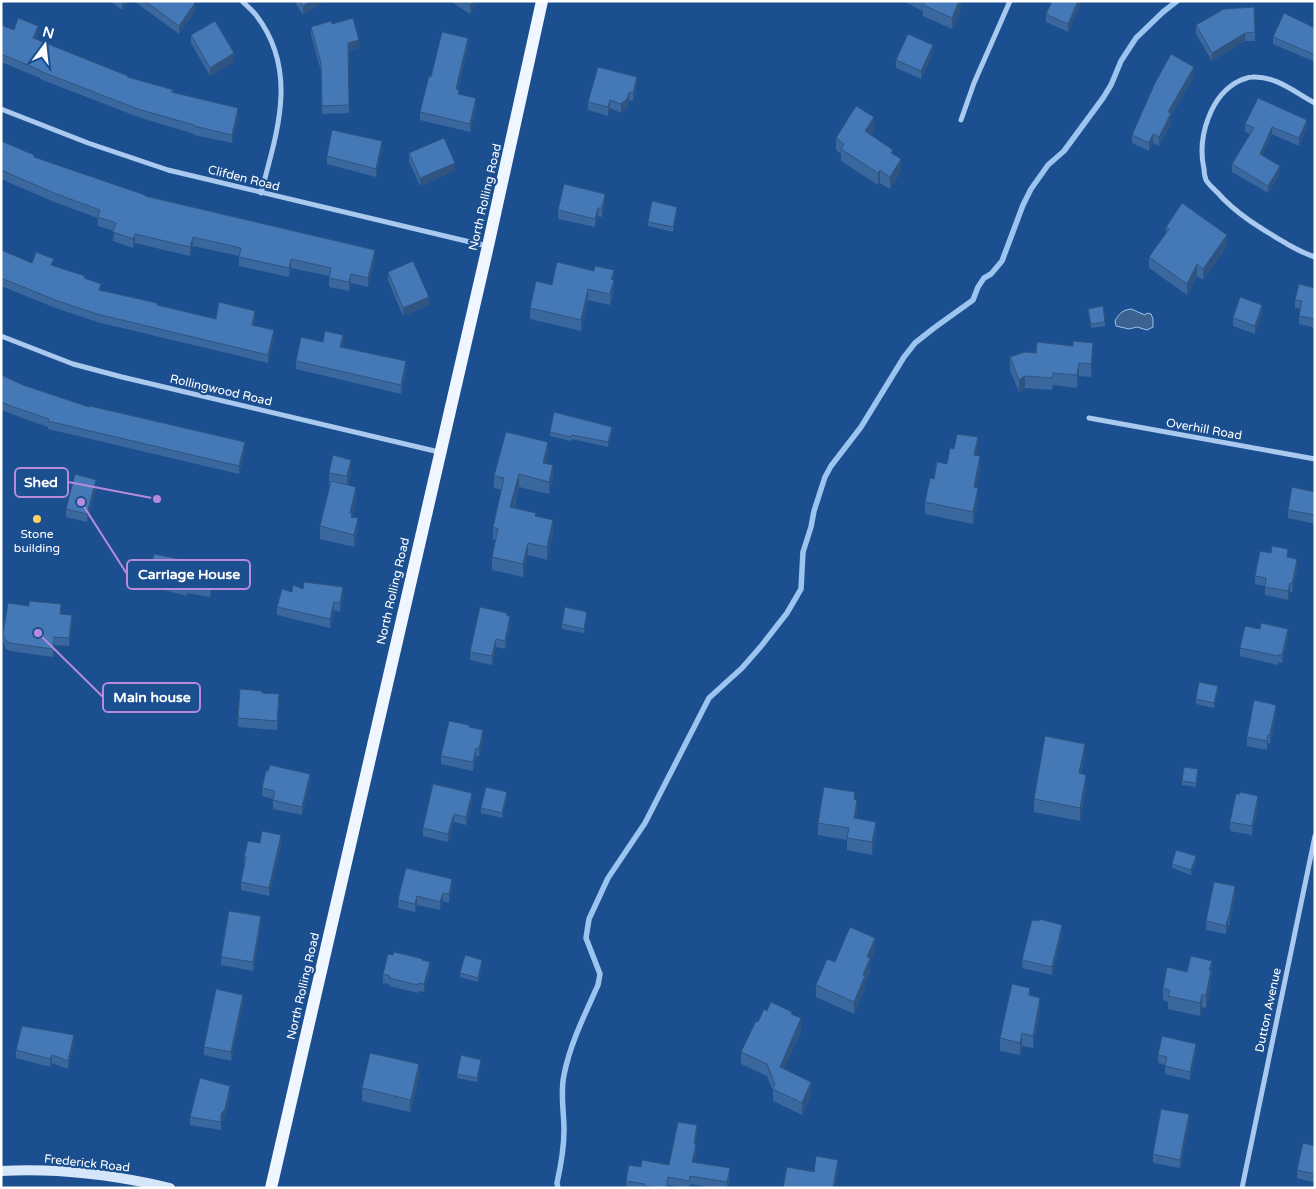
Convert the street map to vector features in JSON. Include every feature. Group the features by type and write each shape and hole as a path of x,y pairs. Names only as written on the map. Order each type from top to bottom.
{"main road":[{"name":"North Rolling Road","path":"271,1188 488,246 542,1"},
{"name":"Frederick Road","path":"1,1171 52,1170 98,1174 170,1188"}],"street":[{"path":"242,1 255,15 270,37 280,70 282,98 277,132 261,193"},
{"path":"961,120 978,74 1010,1"},
{"path":"1315,103 1280,82 1265,78 1249,77 1232,84 1218,100 1208,120 1202,141 1202,161 1206,180 1222,199 1241,216 1308,255 1315,257"},
{"name":"Clifden Road","path":"1,109 88,143 168,170 488,246"},
{"name":"Rollingwood Road","path":"1,336 73,364 122,377 440,452"},
{"name":"Overhill Road","path":"1089,418 1315,459"},
{"name":"Dutton Avenue","path":"1242,1188 1315,836"}],"water":[{"path":"1131,309 1145,315 1147,313 1151,314 1153,327 1147,330 1137,327 1129,329 1116,326 1115,321 1119,314"}],"building":[{"path":"145,1 193,1 195,3 179,26"},
{"path":"300,1 311,1 303,6"},
{"path":"463,1 472,1 470,5"},
{"path":"925,1 959,1 952,18 923,5"},
{"path":"1052,1 1078,1 1068,24 1046,14"},
{"path":"1254,7 1255,32 1245,33 1212,53 1196,25 1224,9"},
{"path":"1284,13 1315,28 1315,55 1273,37"},
{"path":"18,18 38,26 33,38 127,77 174,90 171,92 238,108 232,135 138,109 1,54 1,25 14,30"},
{"path":"353,18 359,40 348,43 349,105 322,106 321,63 311,27 331,21 332,24"},
{"path":"215,21 234,53 210,68 191,35"},
{"path":"442,32 468,38 456,89 459,90 458,94 476,98 470,124 420,112"},
{"path":"908,34 933,45 921,71 896,60"},
{"path":"1171,54 1194,67 1168,112 1171,113 1159,137 1153,134 1149,143 1132,135 1155,83"},
{"path":"598,67 637,77 633,93 629,92 627,99 621,104 610,100 608,107 588,102"},
{"path":"1258,98 1307,120 1299,138 1272,127 1260,154 1280,166 1268,186 1232,164 1254,128 1245,124"},
{"path":"856,106 874,117 865,131 893,150 891,153 901,159 890,177 880,170 878,173 841,149 844,144 836,138"},
{"path":"332,130 382,141 376,169 327,156"},
{"path":"444,138 455,163 420,178 409,153"},
{"path":"1,141 34,155 34,157 145,196 375,250 368,278 351,274 349,282 329,278 331,268 291,259 289,268 239,257 241,248 193,237 190,247 135,234 133,239 113,232 116,223 98,217 100,210 1,170"},
{"path":"564,184 605,194 602,208 598,208 595,219 558,210"},
{"path":"652,201 677,207 673,227 648,222"},
{"path":"1182,203 1227,235 1203,269 1197,264 1187,284 1149,257 1169,229 1166,227"},
{"path":"1,250 32,263 36,252 54,259 51,265 85,276 84,278 101,284 99,290 157,303 157,305 216,319 219,302 255,311 252,325 274,330 268,355 97,314 58,301 1,278"},
{"path":"413,261 429,297 403,308 388,272"},
{"path":"557,262 594,271 595,266 614,270 611,279 614,280 610,294 588,289 581,320 530,308 536,281 552,285"},
{"path":"1299,284 1315,288 1315,319 1299,316 1302,301 1295,300"},
{"path":"1240,297 1262,305 1255,326 1233,318"},
{"path":"1103,306 1105,322 1091,324 1088,309"},
{"path":"325,331 343,335 340,347 406,361 401,385 296,361 301,337 323,342"},
{"path":"1073,341 1093,343 1091,364 1079,363 1077,375 1053,373 1052,378 1025,376 1019,380 1010,357 1025,352 1036,353 1037,342 1073,346"},
{"path":"1,375 23,385 89,407 245,442 239,466 48,421 49,419 1,402"},
{"path":"554,412 612,427 608,442 550,432"},
{"path":"506,432 548,442 543,463 553,465 549,482 519,474 510,507 536,513 535,516 553,520 547,547 528,543 523,564 492,557 498,529 493,527 504,478 494,476"},
{"path":"957,434 978,437 974,455 980,456 974,487 978,488 973,512 925,502 930,478 934,479 937,462 947,464 950,448 954,449"},
{"path":"333,455 351,460 347,476 329,473"},
{"path":"75,474 96,480 87,514 66,509"},
{"path":"331,481 356,487 350,513 352,513 351,517 358,518 354,535 320,526"},
{"path":"1292,487 1315,492 1315,515 1288,510"},
{"path":"1272,546 1288,549 1287,557 1297,559 1292,584 1290,583 1288,591 1265,587 1266,578 1255,576 1260,551 1271,553"},
{"path":"154,554 193,562 192,566 214,570 210,589 187,584 187,588 149,578"},
{"path":"304,582 343,587 340,603 334,602 330,619 277,607 282,589 292,592 293,585 303,589"},
{"path":"29,601 61,604 60,614 72,615 69,638 54,637 53,649 6,641 3,634 8,603 29,606"},
{"path":"480,607 507,613 507,616 510,616 505,641 496,639 492,656 470,652"},
{"path":"565,607 587,612 584,629 562,624"},
{"path":"1261,623 1288,629 1282,655 1279,654 1278,656 1240,648 1245,626 1260,629"},
{"path":"1199,682 1218,686 1214,703 1196,699"},
{"path":"240,689 279,694 277,721 238,718"},
{"path":"1254,700 1276,705 1267,741 1247,737"},
{"path":"449,721 483,730 479,749 476,748 473,762 441,756"},
{"path":"1045,736 1085,744 1079,773 1086,775 1080,808 1034,799"},
{"path":"270,765 310,774 302,807 273,800 275,791 262,788 266,771 268,771"},
{"path":"1184,767 1198,769 1196,783 1182,781"},
{"path":"433,784 472,793 466,817 454,814 448,834 423,828"},
{"path":"486,787 507,792 502,813 481,808"},
{"path":"824,787 855,792 854,799 857,800 854,818 876,822 872,842 847,838 849,828 818,823"},
{"path":"1240,792 1258,796 1252,826 1230,822 1236,794 1240,794"},
{"path":"262,831 281,835 269,888 241,882 248,841 260,843"},
{"path":"1176,850 1196,856 1191,870 1172,864"},
{"path":"406,868 452,879 449,894 443,893 440,902 417,896 415,904 398,900"},
{"path":"1214,882 1235,886 1226,926 1206,921"},
{"path":"229,911 261,916 253,962 221,957"},
{"path":"1039,919 1062,925 1052,967 1022,960 1032,920 1039,921"},
{"path":"850,927 875,938 867,957 870,958 863,975 865,976 854,1002 816,985 827,959 835,962"},
{"path":"394,952 430,962 424,984 418,983 418,985 389,978 390,976 383,974 388,954 393,955"},
{"path":"465,955 482,960 478,978 460,973"},
{"path":"1191,956 1212,961 1206,995 1202,995 1200,1003 1168,996 1170,990 1163,988 1167,967 1187,972"},
{"path":"1012,984 1030,988 1029,995 1040,998 1033,1036 1022,1033 1020,1043 1000,1038"},
{"path":"216,989 243,995 231,1052 204,1047"},
{"path":"771,1002 801,1018 780,1067 811,1082 802,1103 773,1089 775,1084 767,1064 741,1052 756,1021 758,1022 764,1009 767,1011"},
{"path":"22,1026 74,1035 68,1061 52,1055 50,1059 16,1050"},
{"path":"1162,1036 1196,1044 1190,1072 1165,1066 1167,1057 1158,1055"},
{"path":"370,1053 419,1064 410,1100 362,1088"},
{"path":"461,1055 481,1060 477,1078 457,1074"},
{"path":"200,1078 230,1086 225,1109 221,1114 221,1122 190,1117"},
{"path":"1161,1109 1189,1114 1180,1160 1153,1154"},
{"path":"678,1122 697,1125 694,1144 696,1144 692,1162 730,1168 727,1182 690,1176 689,1181 668,1177 666,1188 657,1188 626,1181 629,1165 641,1167 642,1160 669,1165"},
{"path":"1303,1143 1315,1146 1315,1174 1297,1170"},
{"path":"816,1156 838,1160 833,1188 783,1188 787,1167 814,1172"}],"waterway":[{"path":"558,1188 557,1183 564,1137 562,1096 564,1075 574,1041 598,985 600,974 586,938 589,919 608,878 645,823 709,698 742,668 762,645 787,613 801,589 803,552 825,477 831,466 861,427 904,357 915,343 973,300 984,278 991,274 1002,261 1031,189 1048,165 1064,151 1103,98 1111,85 1121,61 1136,38 1177,1"}],"place":[{"name":"Shed","path":"157,499"},
{"name":"Carriage House","path":"81,502"},
{"name":"Stone building","path":"37,519"},
{"name":"Main house","path":"38,633"}]}
